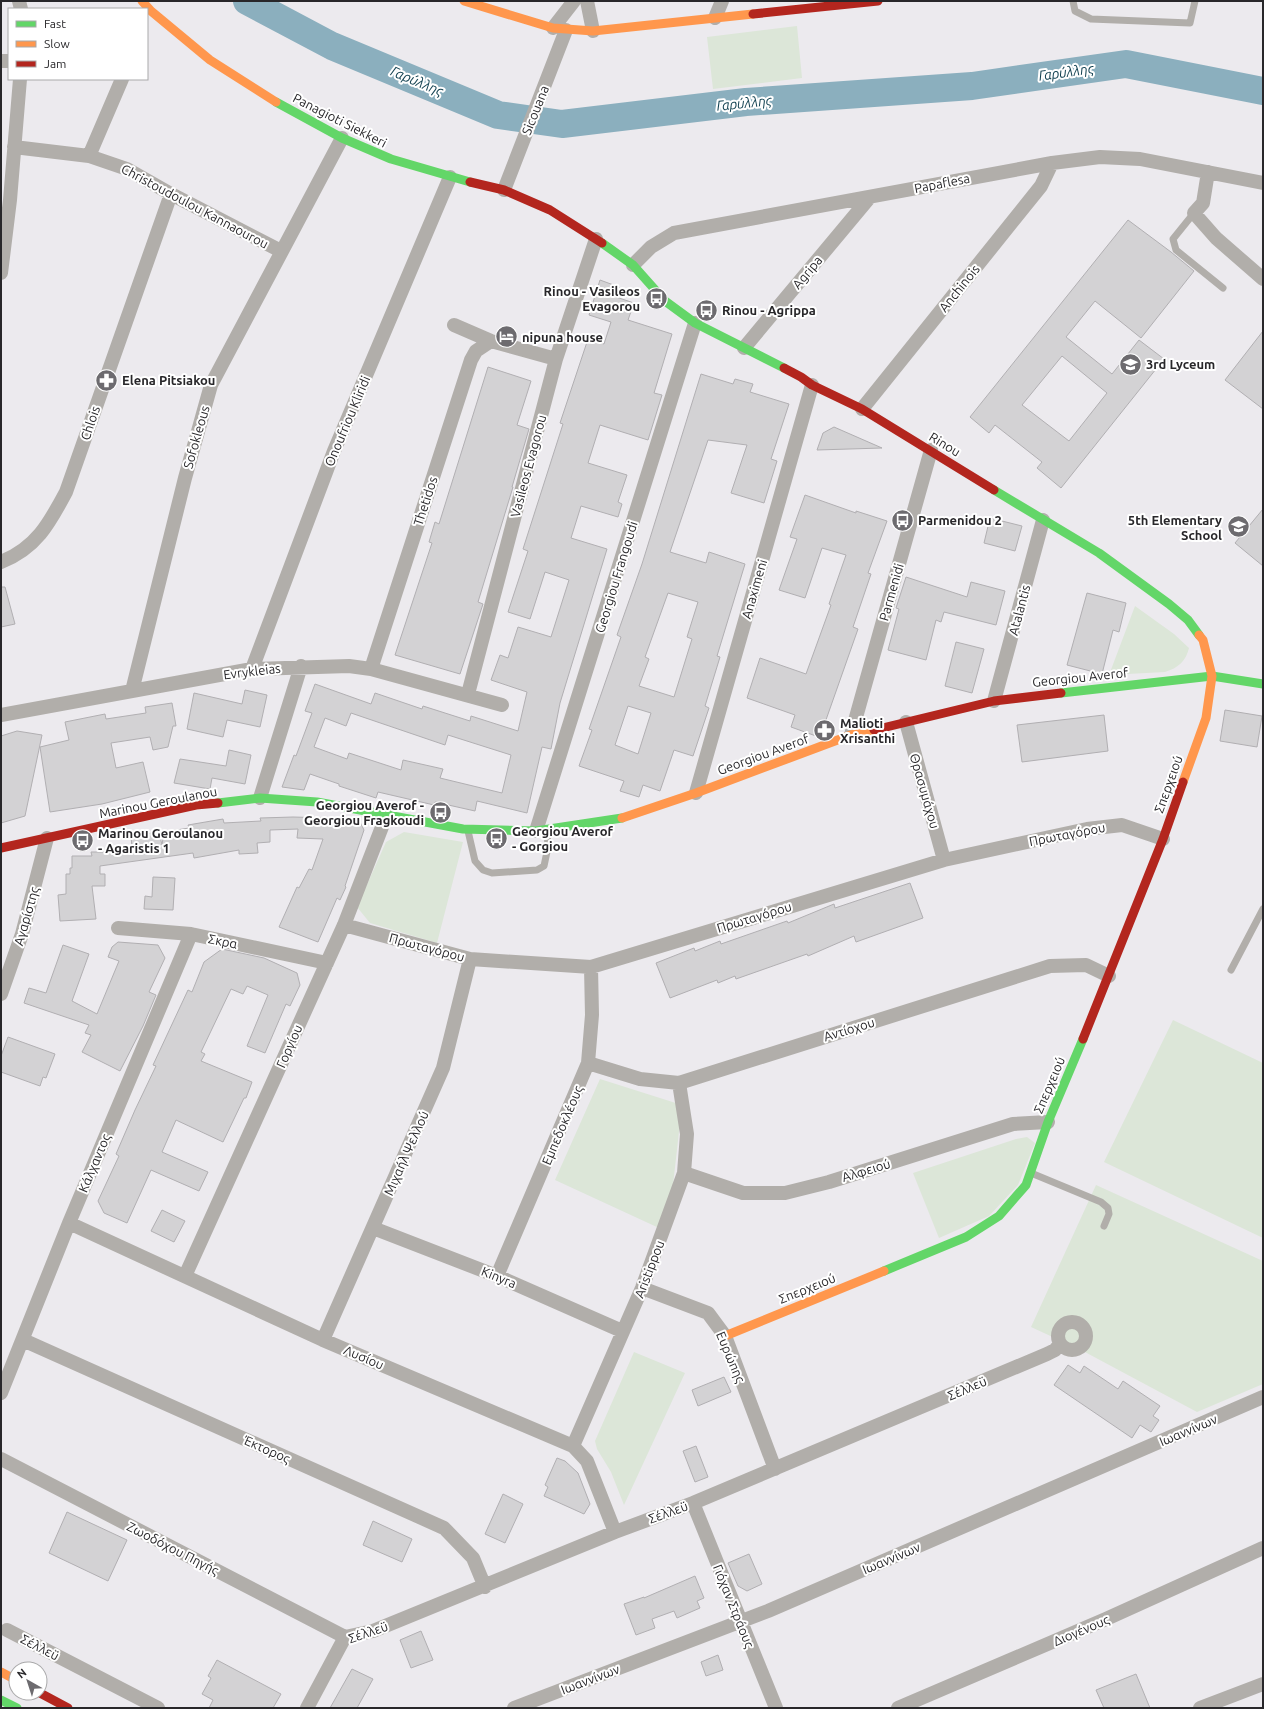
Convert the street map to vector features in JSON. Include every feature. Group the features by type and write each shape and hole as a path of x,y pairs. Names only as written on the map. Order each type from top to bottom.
{"street":[{"path":"464,1 559,29 593,31 874,1"},
{"name":"Sicouana","path":"504,190 547,78 559,29 574,1"},
{"path":"587,1 593,31"},
{"path":"715,18 722,1"},
{"name":"Panagioti Siekkeri","path":"148,12 210,60 273,100 342,138 391,159 450,177 504,190 550,210 633,265"},
{"path":"1,272 20,80"},
{"path":"89,156 122,80"},
{"name":"Sofokleous","path":"132,691 185,478 211,385 342,138"},
{"name":"Christoudoulou Kannaourou","path":"14,147 89,156 127,169 171,194 281,251"},
{"name":"Papaflesa","path":"633,265 651,247 674,233 1052,163 1100,157 1140,159 1263,183"},
{"name":"Anchinois","path":"862,410 1042,186 1052,163"},
{"path":"1208,172 1203,203 1194,214 1216,238 1263,279"},
{"name":"Onoufriou Kliridi","path":"252,668 334,451 450,177"},
{"name":"Chlois","path":"1,562 12,558 35,541 50,522 66,492 171,194"},
{"name":"Agripa","path":"744,348 870,197"},
{"name":"Vasileos Evagorou","path":"468,694 556,360 596,240"},
{"name":"Rinou","path":"633,265 665,301 695,323 862,410 1099,553 1169,604 1188,620 1202,640 1212,676"},
{"name":"Georgiou Frangoudi","path":"541,831 695,323"},
{"path":"454,325 491,340 556,360"},
{"name":"Thetidos","path":"371,669 471,360 476,351 491,340"},
{"name":"Anaximeni","path":"696,792 812,385"},
{"name":"Parmenidi","path":"851,735 930,450"},
{"name":"Atalantis","path":"994,701 1043,520"},
{"path":"260,798 301,666"},
{"name":"Evrykleias","path":"1,715 252,668 301,666 349,666 371,669 468,694 502,705"},
{"name":"Georgiou Averof","path":"465,829 541,831 618,819 851,735 994,701 1212,676 1263,684"},
{"name":"Σπερχειού","path":"725,1336 966,1237 999,1216 1026,1185 1048,1122 1109,976 1163,838 1206,718 1212,676"},
{"name":"Θρασυμάχου","path":"906,722 944,860"},
{"name":"Marinou Geroulanou","path":"1,848 196,805 260,798 317,802 465,829"},
{"name":"Γοργίου","path":"185,1276 344,925 387,814"},
{"name":"Πρωταγόρου","path":"344,925 470,959 591,967 944,860 1086,829 1122,825 1163,838"},
{"name":"Αγαρίστης","path":"1,991 22,934 47,838"},
{"name":"Σκρα","path":"118,928 191,934 327,963"},
{"name":"Κάλχαντος","path":"1,1393 69,1223 191,934"},
{"name":"Μιχαήλ Ψελλού","path":"323,1340 443,1068 470,959"},
{"name":"Αντίοχου","path":"588,1063 640,1080 679,1083 1050,966 1086,965 1109,976"},
{"name":"Εμπεδοκλέους","path":"497,1276 588,1063 592,1015 591,967"},
{"name":"Aristippou","path":"573,1446 642,1288 684,1173 687,1134 679,1083"},
{"name":"Αλφειού","path":"684,1173 743,1193 785,1193 829,1182 1013,1124 1048,1122"},
{"name":"Λυσίου","path":"69,1223 323,1340 573,1446 587,1460 615,1532"},
{"name":"Kinyra","path":"373,1228 497,1276 622,1331"},
{"name":"Ευρώπης","path":"642,1288 708,1313 725,1336 775,1469"},
{"name":"Έκτορος","path":"23,1340 444,1528 472,1558 485,1587"},
{"name":"Σέλλεϋ","path":"307,1708 345,1637 373,1631 485,1587 615,1532 693,1503 1047,1354 1055,1350 1060,1344"},
{"name":"Ιωαννίνων","path":"514,1708 741,1621 1263,1397"},
{"name":"Ζωοδόχου Πηγής","path":"1,1459 345,1637"},
{"name":"Γιόχαν Στράους","path":"693,1503 776,1708"},
{"name":"Διογένους","path":"898,1708 923,1703 1263,1548"},
{"name":"Σέλλεϋ","path":"6,1630 158,1708"},
{"path":"1200,1708 1263,1684"},
{"path":"48,1697 68,1708"},
{"path":"1,1700 17,1708"}],"lane":[{"path":"1073,1 1075,11 1091,19 1190,23 1195,1"},
{"path":"1194,214 1173,239 1176,250 1223,288"},
{"path":"465,829 475,861 484,870 492,873 537,870 544,866 548,847 541,831"},
{"path":"1231,970 1263,909"},
{"path":"1030,1172 1100,1202 1108,1208 1109,1214 1104,1226"}],"green space":[{"path":"797,26 802,78 713,89 707,37"},
{"path":"1135,606 1174,634 1189,648 1188,653 1181,663 1165,672 1109,675"},
{"path":"404,832 463,842 437,943 370,923 357,907 386,842"},
{"path":"1173,1020 1263,1063 1263,1238 1104,1162"},
{"path":"600,1079 682,1105 673,1185 659,1228 555,1180"},
{"path":"1027,1137 1035,1143 1018,1185 989,1216 939,1238 913,1173 1016,1139"},
{"path":"1096,1185 1263,1261 1263,1384 1197,1412 1083,1351 1031,1327"},
{"path":"634,1352 685,1373 624,1505 611,1472 597,1449 595,1441"}],"building":[{"path":"1128,220 1194,271 1141,338 1095,301 1066,337 1112,374 1139,340 1164,359 1061,488 1037,468 1042,462 995,425 989,433 970,417","holes":["1062,356 1107,393 1069,441 1022,405"]},
{"path":"600,280 619,287 616,297 634,303 628,320 672,334 654,393 662,395 648,440 600,425 588,463 627,475 618,502 622,504 618,517 581,506 571,538 607,549 560,703 551,749 542,747 527,813 477,801 475,811 435,802 434,805 378,792 376,798 339,786 339,784 310,774 304,790 282,787 294,755 296,756 312,713 305,711 315,684 371,704 375,693 422,709 423,706 470,721 471,716 518,731 527,692 491,680 500,655 508,658 518,627 551,637 569,580 545,572 530,619 508,612 528,551 523,549 563,424 560,423 588,339 604,344 611,322 589,315","holes":["351,713 445,745 448,735 511,755 502,793 440,778 443,769 403,760 401,770 349,753 347,759 314,747 325,718 346,726"]},
{"path":"1263,331 1263,409 1225,380"},
{"path":"488,367 531,381 517,425 529,429 478,602 483,604 460,674 395,655 432,543 429,542 435,522 439,524"},
{"path":"701,374 733,384 735,379 753,384 750,392 789,404 771,459 777,461 764,503 731,493 747,445 708,440 670,552 706,563 709,552 745,564 717,656 720,657 705,706 709,708 693,756 674,750 660,791 643,785 639,797 620,791 624,781 579,766 592,730 589,729 621,637 617,635 642,564","holes":["668,593 698,602 687,637 692,639 674,697 639,686 649,659 645,657","628,706 651,713 638,754 615,745"]},
{"path":"834,427 882,448 817,450 823,433"},
{"path":"805,495 856,513 856,511 887,521 868,573 871,574 853,627 858,629 821,734 816,736 791,727 795,715 747,698 760,658 806,674 831,605 829,604 846,555 822,548 805,598 779,590 797,539 790,537"},
{"path":"1263,509 1263,566 1235,543"},
{"path":"990,518 1022,526 1015,551 984,543"},
{"path":"906,577 967,597 971,582 1005,591 996,625 944,612 941,622 936,620 926,660 888,650 899,609 896,608"},
{"path":"1,587 5,587 15,624 1,627"},
{"path":"1087,593 1126,603 1119,632 1113,630 1102,674 1067,665"},
{"path":"956,642 984,649 972,693 945,686"},
{"path":"245,690 267,695 260,727 227,720 223,737 187,729 194,693 242,704"},
{"path":"172,703 176,726 173,726 168,747 153,750 150,737 111,743 116,768 143,762 150,792 102,804 50,812 40,747 69,740 65,722 105,714 106,719 146,713 145,707"},
{"path":"1225,710 1262,716 1257,747 1220,741"},
{"path":"1104,715 1108,751 1022,762 1017,725"},
{"path":"17,731 42,735 25,816 1,823 1,736"},
{"path":"229,750 251,755 245,784 212,778 210,789 174,783 180,759 226,766"},
{"path":"260,818 328,818 360,822 364,830 345,886 346,887 340,900 337,898 318,942 279,927 297,887 299,888 309,869 312,870 323,839 297,838 298,829 270,830 270,842 257,843 258,853 239,854 239,850 194,858 193,853 100,866 100,874 105,874 105,886 92,886 96,919 60,921 58,895 66,894 66,874 70,874 70,868 72,868 72,856 92,856 91,852 108,852 108,848 132,848 131,836 159,832 162,845 164,832 189,828 188,825 223,819 224,823 261,821"},
{"path":"153,877 175,878 173,910 144,909 145,896 152,897"},
{"path":"910,883 923,918 856,942 854,936 808,956 807,954 736,979 735,976 718,983 717,980 670,998 656,963 694,948 695,951 720,941 721,944 787,921 788,923 834,904 835,908"},
{"path":"118,942 158,945 165,958 149,992 156,995 143,1026 120,1071 82,1052 91,1035 85,1033 89,1025 24,1003 29,988 46,993 63,945 89,954 72,1001 97,1014 119,961 108,957 112,947"},
{"path":"222,949 264,958 297,973 300,985 290,1006 286,1004 265,1053 247,1046 268,995 247,986 243,994 231,989 201,1052 205,1054 201,1061 252,1082 246,1098 244,1098 223,1142 176,1120 162,1152 208,1172 199,1191 151,1170 127,1223 104,1213 98,1201 119,1156 116,1154 156,1066 153,1065 188,990 192,992 204,962"},
{"path":"8,1037 55,1054 46,1078 43,1077 40,1086 1,1072 1,1056"},
{"path":"162,1210 185,1221 174,1242 151,1231"},
{"path":"1068,1365 1080,1373 1084,1366 1118,1389 1123,1381 1160,1406 1153,1416 1159,1420 1151,1432 1140,1425 1132,1438 1054,1385"},
{"path":"724,1377 731,1392 698,1406 692,1390"},
{"path":"696,1446 708,1477 695,1482 683,1451"},
{"path":"557,1458 565,1461 578,1473 590,1504 584,1514 544,1496 548,1487 545,1485"},
{"path":"503,1494 523,1504 505,1543 485,1534"},
{"path":"67,1512 127,1540 108,1581 49,1553"},
{"path":"373,1521 412,1539 402,1562 363,1545"},
{"path":"749,1554 762,1584 747,1591 738,1586 728,1563"},
{"path":"695,1576 704,1598 697,1601 700,1608 677,1618 674,1611 652,1619 655,1628 636,1635 624,1604 644,1598"},
{"path":"421,1631 433,1660 411,1668 400,1640"},
{"path":"718,1655 723,1670 706,1676 701,1662"},
{"path":"217,1660 281,1694 273,1708 209,1708 213,1700 202,1694 211,1678 208,1676"},
{"path":"352,1669 373,1679 357,1708 330,1708"},
{"path":"1136,1674 1150,1708 1104,1708 1096,1690"}],"waterway":[{"name":"Γαρύλλης","path":"247,1 332,46 498,115 562,124 746,102 972,86 1126,64 1263,91"}],"traffic: fast":[{"path":"276,102 342,138 391,159 470,182"},
{"path":"602,243 633,265 665,301 695,323 784,368"},
{"path":"994,490 1099,553 1169,604 1188,620 1199,635"},
{"path":"1061,693 1212,676 1263,684"},
{"path":"218,803 260,798 317,802 463,829 536,831 622,818"},
{"path":"884,1271 966,1237 999,1216 1026,1185 1048,1122 1083,1039"},
{"path":"1,1700 17,1708"}],"traffic: slow":[{"path":"142,1 151,11 210,60 276,102"},
{"path":"464,1 553,28 593,31 753,14"},
{"path":"1183,782 1206,718 1212,676 1203,640 1199,635"},
{"path":"622,818 696,793 851,735 874,730"},
{"path":"725,1336 884,1271"},
{"path":"1,1672 8,1676"}],"traffic: jam":[{"path":"753,14 878,1"},
{"path":"470,182 504,190 550,210 602,243"},
{"path":"784,368 812,385 862,409 994,490"},
{"path":"874,730 994,701 1061,693"},
{"path":"1083,1039 1163,839 1183,782"},
{"path":"1,848 196,805 218,803"},
{"path":"48,1697 68,1708"}],"place":[{"name":"Rinou - Vasileos Evagorou","path":"656,298"},
{"name":"Rinou - Agrippa","path":"707,310"},
{"name":"nipuna house","path":"507,337"},
{"name":"3rd Lyceum","path":"1130,364"},
{"name":"Elena Pitsiakou","path":"107,380"},
{"name":"Parmenidou 2","path":"903,520"},
{"name":"5th Elementary School","path":"1238,527"},
{"name":"Malioti Xrisanthi","path":"825,730"},
{"name":"Georgiou Averof - Georgiou Fragkoudi","path":"440,812"},
{"name":"Georgiou Averof - Gorgiou","path":"496,838"},
{"name":"Marinou Geroulanou - Agaristis 1","path":"82,840"}]}
